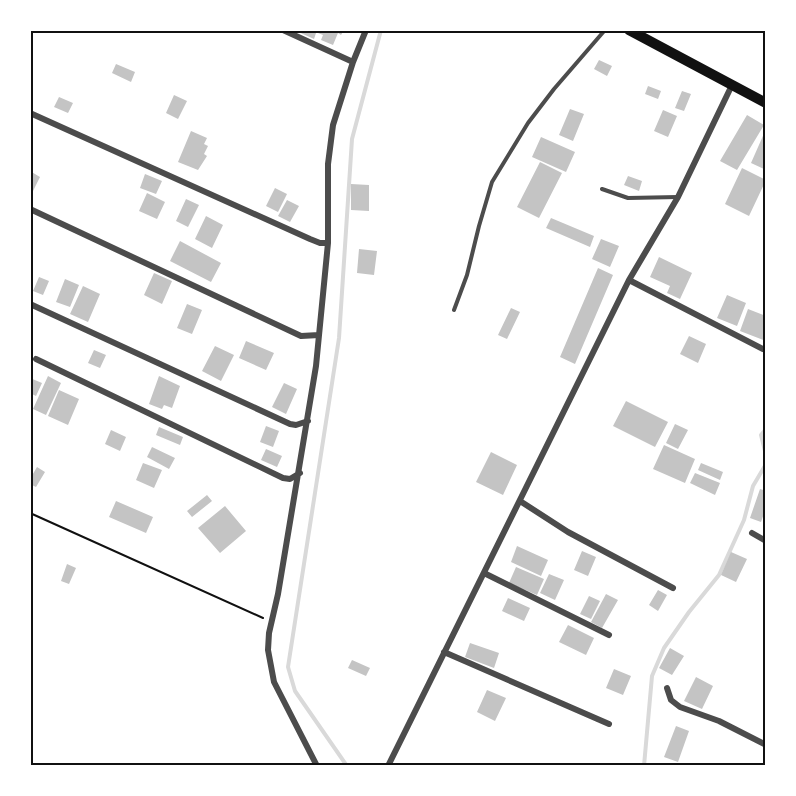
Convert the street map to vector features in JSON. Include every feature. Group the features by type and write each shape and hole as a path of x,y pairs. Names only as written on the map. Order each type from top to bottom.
{"main road":[{"path":"629,30 766,103"}],"street":[{"path":"283,30 353,62"},
{"path":"317,766 274,682 268,650 271,621 300,473 316,366 328,243 328,164 333,125 366,30"},
{"path":"388,766 629,280 678,197 732,85"},
{"path":"30,113 310,239 328,243"},
{"path":"30,208 301,336 319,335"},
{"path":"629,280 763,349"},
{"path":"30,304 290,424 296,425 308,421"},
{"path":"36,359 284,478 290,479 300,473"},
{"path":"520,501 568,532 673,588"},
{"path":"752,533 766,541"},
{"path":"484,573 609,635"},
{"path":"444,652 609,724"},
{"path":"667,688 671,700 680,707 719,721 766,745"}],"lane":[{"path":"454,310 467,275 492,182 528,123 605,30"},
{"path":"602,189 628,198 678,197"}],"path":[{"path":"30,513 271,621"}],"building":[{"path":"294,30 317,30 314,39"},
{"path":"319,30 344,30 341,35 338,33 333,45 321,40 323,35 318,33"},
{"path":"599,60 612,66 607,76 594,69"},
{"path":"116,64 135,72 131,82 112,73"},
{"path":"648,86 661,91 658,99 645,94"},
{"path":"682,91 691,94 684,111 675,108"},
{"path":"174,95 187,101 178,119 166,113"},
{"path":"59,97 73,103 68,113 54,107"},
{"path":"570,109 584,114 573,141 559,135"},
{"path":"663,110 677,116 668,137 654,131"},
{"path":"747,115 764,125 737,170 720,161"},
{"path":"766,129 766,165 764,169 751,163"},
{"path":"191,131 207,138 204,144 208,146 204,154 207,156 198,170 178,162"},
{"path":"541,137 575,152 566,172 532,157"},
{"path":"540,162 562,173 539,218 517,207"},
{"path":"742,168 766,180 749,216 725,204"},
{"path":"30,171 40,177 30,197"},
{"path":"145,174 162,181 156,194 140,188"},
{"path":"628,176 642,181 639,191 624,185"},
{"path":"351,184 369,185 369,211 351,210"},
{"path":"275,188 287,194 278,212 266,206"},
{"path":"147,193 165,202 157,219 139,211"},
{"path":"186,199 199,205 188,227 176,221"},
{"path":"287,200 299,206 290,222 278,216"},
{"path":"206,216 223,225 212,248 195,239"},
{"path":"551,218 594,236 590,247 546,228"},
{"path":"601,239 619,246 610,267 592,259"},
{"path":"180,241 221,263 211,282 170,261"},
{"path":"359,249 377,251 374,275 357,273"},
{"path":"659,257 692,273 680,299 667,293 670,286 650,277"},
{"path":"598,268 613,275 575,364 560,357"},
{"path":"154,273 172,281 162,304 144,295"},
{"path":"39,277 49,281 43,295 33,291"},
{"path":"65,279 79,285 70,307 56,302"},
{"path":"83,286 100,294 88,322 70,314"},
{"path":"727,295 746,303 737,326 717,318"},
{"path":"187,304 202,310 192,334 177,328"},
{"path":"511,308 520,312 507,339 498,335"},
{"path":"748,309 766,316 766,341 740,331"},
{"path":"689,336 706,344 698,363 680,354"},
{"path":"246,341 274,353 266,370 239,358"},
{"path":"215,346 234,355 221,381 202,371"},
{"path":"94,350 106,355 100,368 88,363"},
{"path":"48,376 61,383 46,415 33,409"},
{"path":"159,376 180,386 172,408 164,405 162,409 149,404"},
{"path":"30,378 42,383 36,396 30,393"},
{"path":"284,383 297,389 286,414 272,407"},
{"path":"59,390 79,399 68,425 48,416"},
{"path":"626,401 668,422 655,447 613,426"},
{"path":"675,424 688,430 678,449 666,443"},
{"path":"266,426 279,431 273,447 260,442"},
{"path":"159,427 183,437 180,445 156,435"},
{"path":"111,430 126,437 120,451 105,444"},
{"path":"664,445 695,459 685,483 653,469"},
{"path":"152,447 175,458 169,469 147,457"},
{"path":"266,449 282,456 277,467 261,460"},
{"path":"491,452 517,465 503,495 476,482"},
{"path":"143,463 162,470 154,488 136,480"},
{"path":"701,463 723,472 720,480 698,470"},
{"path":"37,467 45,472 36,487 30,484 30,479"},
{"path":"695,473 720,483 715,495 690,483"},
{"path":"760,489 766,491 766,508 761,522 750,518"},
{"path":"207,495 212,501 192,517 187,511"},
{"path":"116,501 153,517 146,533 109,517"},
{"path":"225,506 246,531 220,553 198,528"},
{"path":"517,546 548,560 541,576 511,562"},
{"path":"582,551 596,557 588,576 574,570"},
{"path":"731,552 747,559 736,582 721,575"},
{"path":"67,564 76,568 69,584 61,581"},
{"path":"516,567 544,579 537,595 509,583"},
{"path":"549,574 564,580 555,600 540,593"},
{"path":"658,590 667,595 658,611 649,605"},
{"path":"606,594 618,600 602,628 591,622"},
{"path":"589,596 600,601 591,619 580,614"},
{"path":"508,598 530,608 524,621 502,611"},
{"path":"568,625 594,638 586,655 559,642"},
{"path":"470,643 499,653 494,668 465,657"},
{"path":"670,648 684,656 672,675 659,668"},
{"path":"352,660 370,668 366,676 348,668"},
{"path":"614,669 631,676 623,695 606,688"},
{"path":"696,677 713,686 702,709 684,701"},
{"path":"487,690 506,698 495,721 477,712"},
{"path":"676,726 689,731 678,762 664,757"}],"waterway":[{"path":"347,766 295,691 288,667 339,338 352,139 381,30"},
{"path":"766,429 761,435 766,455"},
{"path":"644,766 652,676 664,648 719,575 744,520 753,486 766,464"}]}
